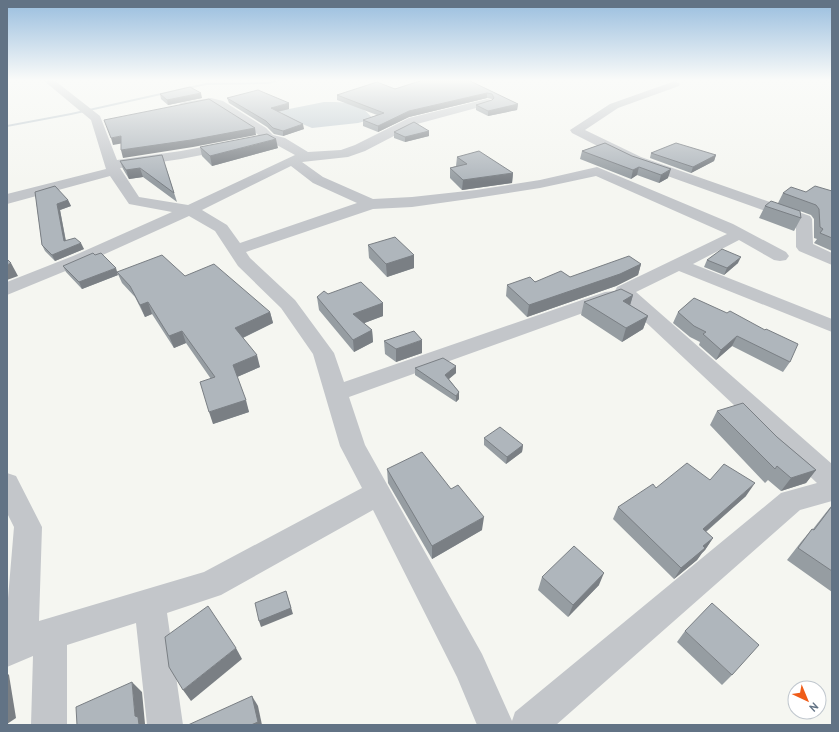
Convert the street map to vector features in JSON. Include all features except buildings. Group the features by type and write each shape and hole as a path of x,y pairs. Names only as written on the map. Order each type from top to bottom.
{"street":[{"path":"91,114 102,123 113,168 134,201 191,210 221,228 244,262 288,304 323,353 353,446 470,666 495,725"},
{"path":"236,114 262,131 269,138"},
{"path":"7,289 77,262 298,159 343,154 360,148 412,121 439,114"},
{"path":"601,114 576,130 636,160 804,219 805,247 832,260"},
{"path":"7,199 113,168 269,138 280,141 298,159 302,167 318,180 371,204"},
{"path":"236,250 371,204 412,202 540,184 597,171 636,160"},
{"path":"597,171 728,227 780,256"},
{"path":"336,393 624,291 739,234"},
{"path":"678,264 832,326"},
{"path":"624,291 832,480"},
{"path":"7,484 28,527 26,642 49,725"},
{"path":"528,725 791,501 832,490"},
{"path":"26,642 210,584 378,493"},
{"path":"150,603 165,725"}],"shaded area":[{"path":"283,114 369,114 373,119 358,123 312,128 290,119"}],"waterway":[{"path":"7,126 70,114"}]}
